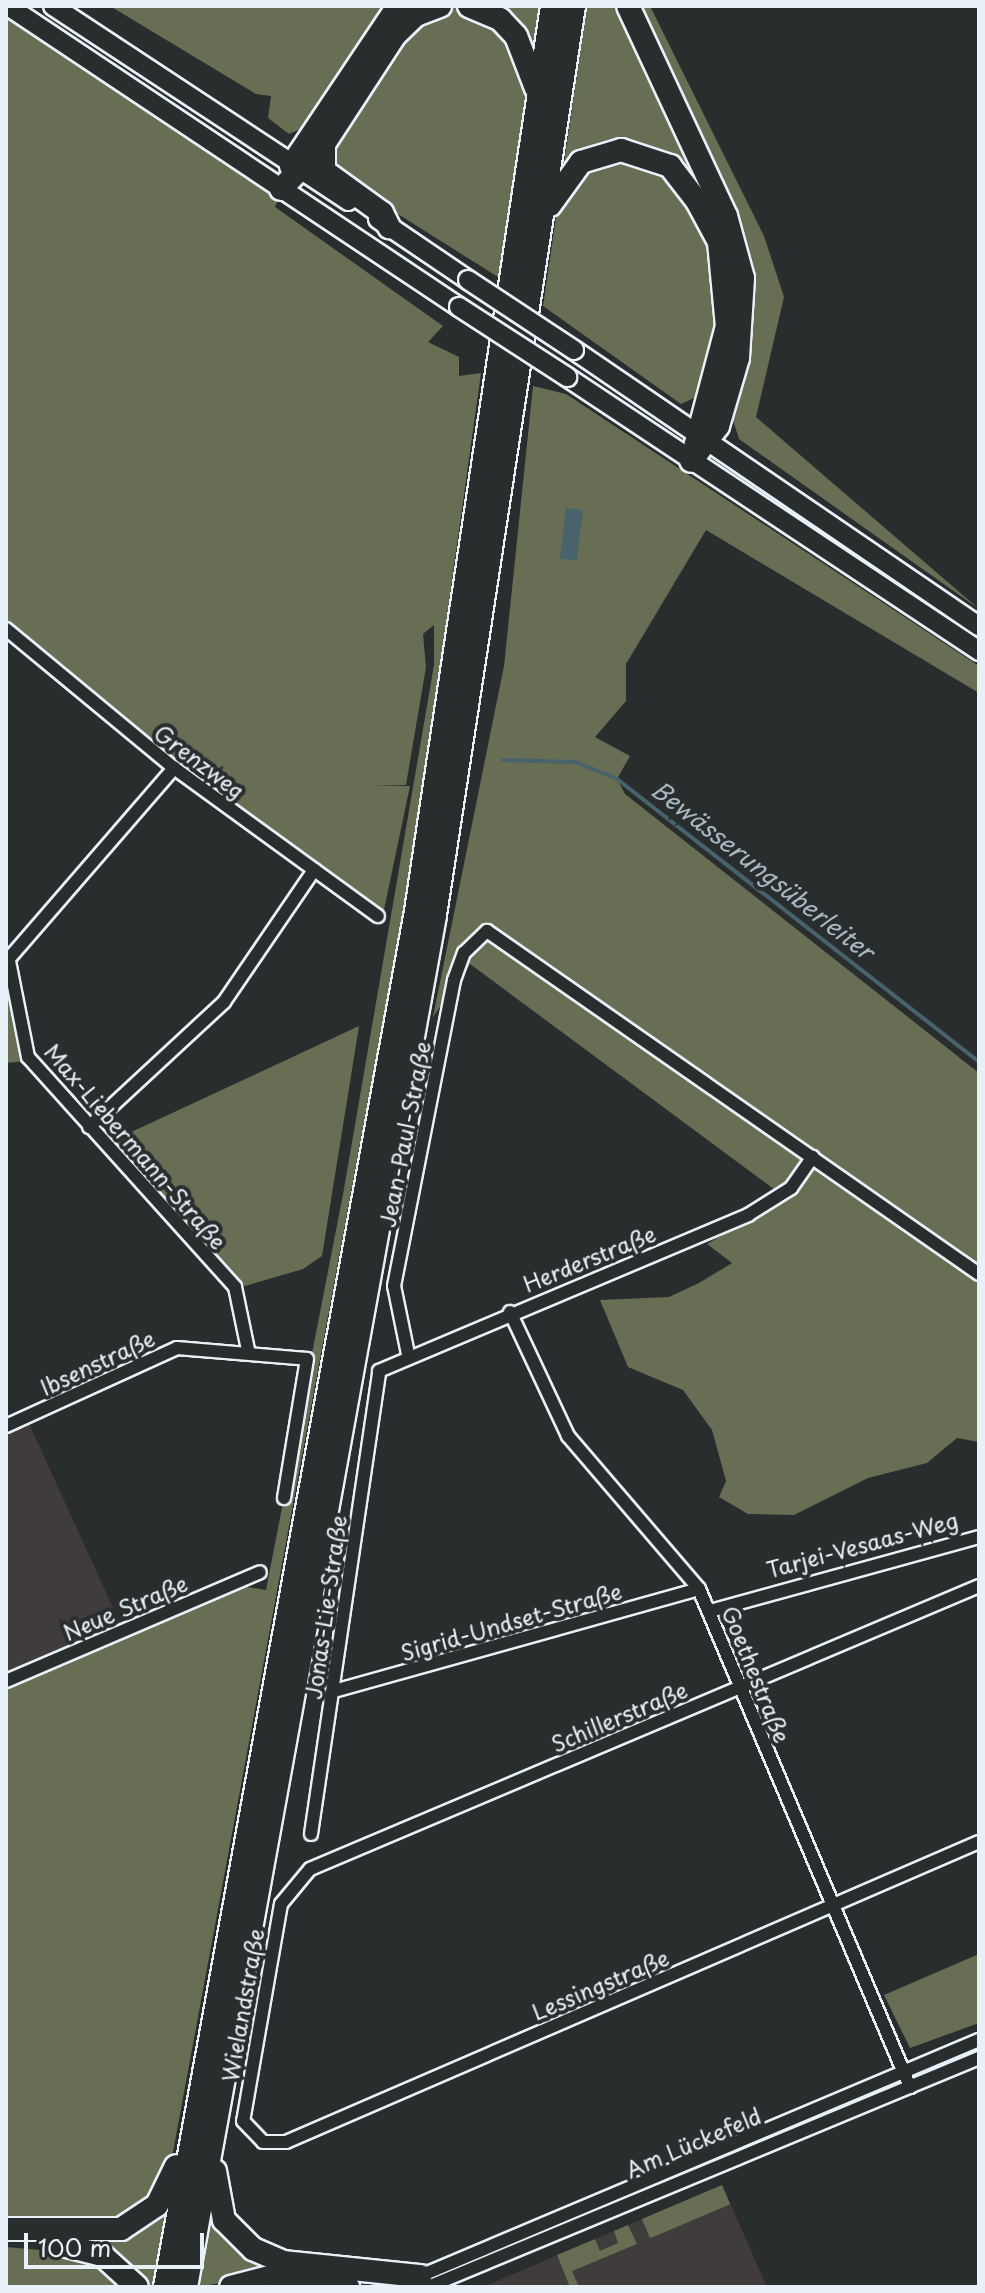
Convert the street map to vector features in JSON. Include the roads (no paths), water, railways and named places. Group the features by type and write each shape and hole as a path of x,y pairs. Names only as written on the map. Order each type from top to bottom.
{"highway":[{"path":"281,189 398,6"},
{"path":"296,168 324,144 395,35 416,15 440,6"},
{"path":"469,6 500,19 516,36 539,93"},
{"path":"165,2287 188,2135 416,911 552,6"},
{"path":"186,2287 222,2074 435,915 574,6"},
{"path":"628,6 726,216 743,278 738,358 691,461"},
{"path":"324,144 324,171 382,213 389,227"},
{"path":"544,212 568,175 605,151 653,156 684,180 719,242 727,280 726,341 704,437"},
{"path":"222,2074 214,2180 219,2209 234,2234 284,2262 424,2281"},
{"path":"6,2229 103,2233 138,2221 163,2194 188,2135"},
{"path":"6,2243 86,2249 117,2265 137,2287"},
{"path":"231,2287 273,2276 348,2287"}],"main road":[{"path":"8,6 979,651"},
{"path":"53,6 704,437 979,626"}],"street":[{"name":"Grenzweg","path":"6,629 174,768 378,916"},
{"path":"8,961 174,768"},
{"path":"89,1127 224,1002 314,870"},
{"name":"Jean-Paul-Straße","path":"408,1354 394,1286 454,980 464,953 487,931 813,1157"},
{"name":"Max-Liebermann-Straße","path":"8,961 28,1057 235,1287 248,1350"},
{"path":"813,1157 979,1274"},
{"name":"Herderstraße","path":"376,1384 387,1362 748,1215 791,1188 813,1157"},
{"name":"Goethestraße","path":"510,1312 574,1444 699,1589 910,2087"},
{"name":"Ibsenstraße","path":"6,1426 177,1348 248,1350 307,1359 284,1498"},
{"name":"Jonas-Lie-Straße","path":"311,1834 376,1384"},
{"name":"Tarjei-Vesaas-Weg","path":"710,1611 979,1537"},
{"name":"Neue Straße","path":"6,1681 260,1572"},
{"name":"Schillerstraße","path":"284,1896 323,1863 979,1586"},
{"name":"Sigrid-Undset-Straße","path":"334,1691 699,1589"},
{"name":"Lessingstraße","path":"243,2121 263,2142 286,2142 979,1842"},
{"name":"Wielandstraße","path":"243,2121 284,1896"},
{"name":"Am Lückefeld","path":"424,2281 979,2040"},
{"name":"Am Lückefeld","path":"424,2281 979,2058"}],"water":[{"path":"566,508 583,510 577,561 560,559"}],"waterway":[{"name":"Bewässerungsüberleiter","path":"503,760 576,762 617,779 979,1062"}]}
